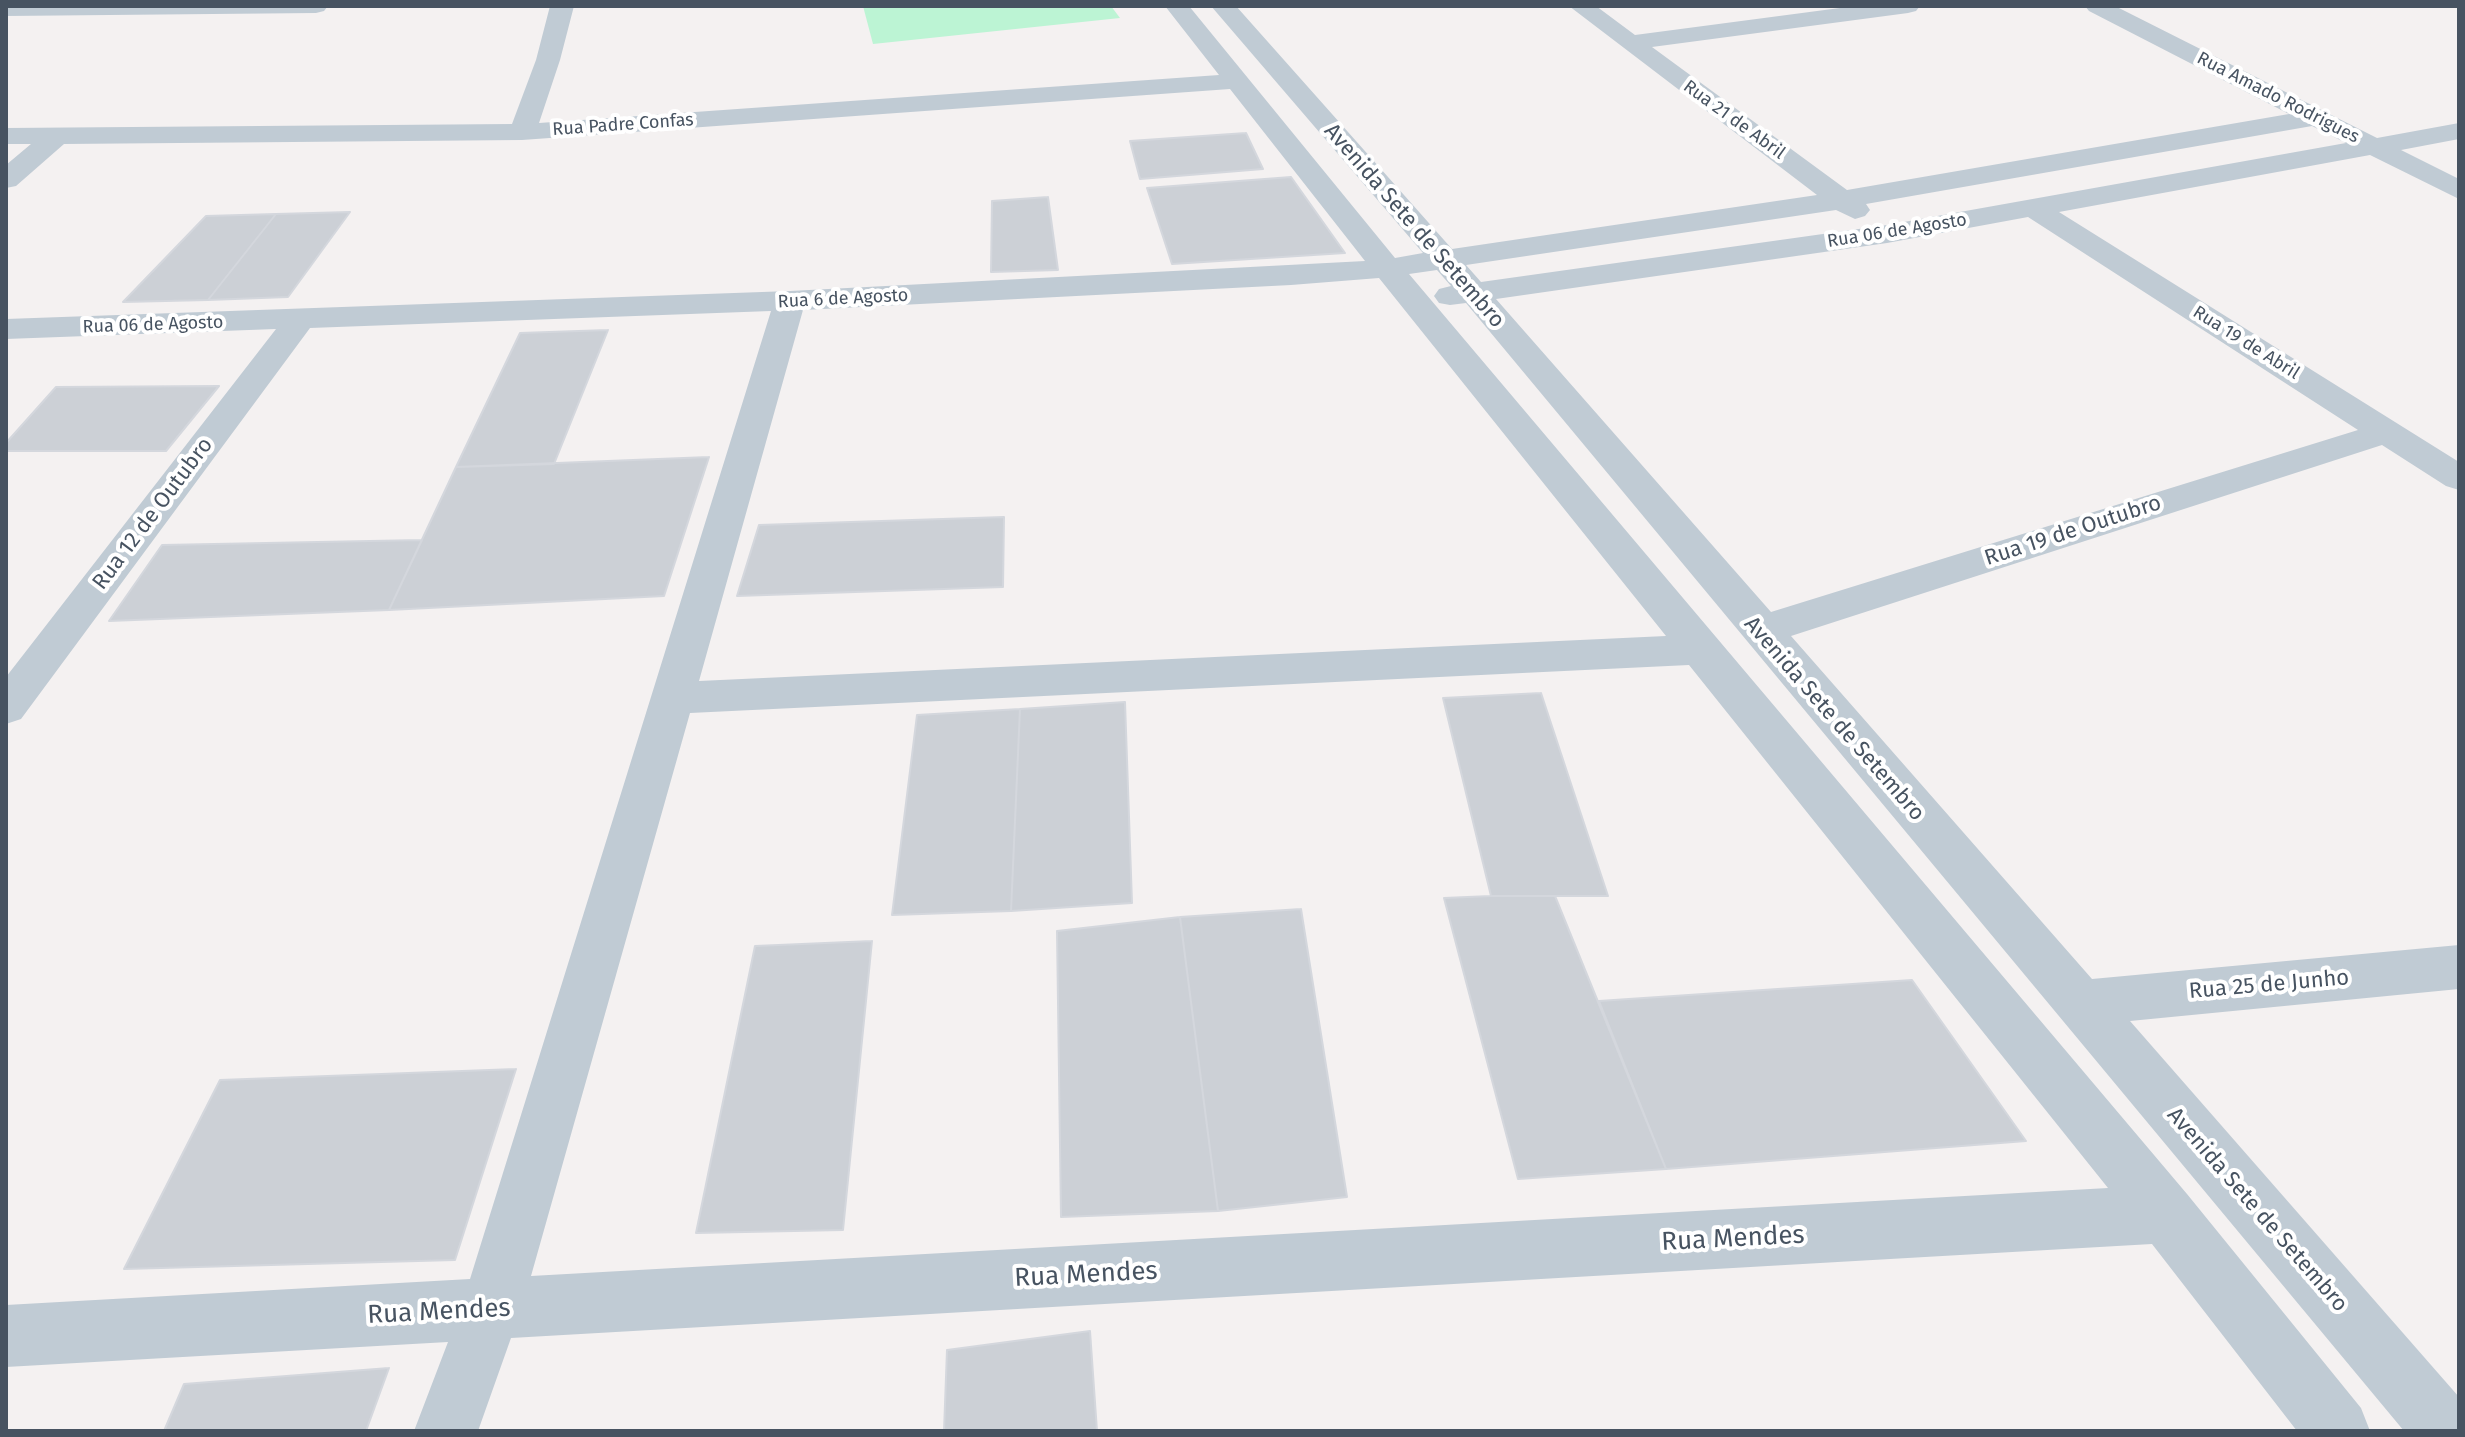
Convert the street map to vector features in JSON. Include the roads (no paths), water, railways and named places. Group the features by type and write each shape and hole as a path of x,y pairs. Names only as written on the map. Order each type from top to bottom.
{"street":[{"path":"6,9 316,6"},
{"path":"522,132 548,60 562,6"},
{"name":"Avenida Sete de Setembro","path":"1177,6 1387,268 2166,1214 2338,1431"},
{"name":"Avenida Sete de Setembro","path":"1223,6 1473,292 1759,631 2446,1431"},
{"name":"Rua 21 de Abril","path":"1581,6 1887,234"},
{"path":"1630,43 1908,6"},
{"name":"Rua Amado Rodrigues","path":"2097,6 2459,190"},
{"name":"Rua Padre Confas","path":"6,136 522,132 1238,81"},
{"name":"Rua 06 de Agosto","path":"1387,268 1842,200 2317,117"},
{"name":"Rua 06 de Agosto","path":"1416,301 1887,234 2459,131"},
{"path":"6,180 55,137"},
{"name":"Rua 19 de Abril","path":"2033,208 2459,478"},
{"name":"Rua 6 de Agosto","path":"299,321 790,301 1291,276 1387,268"},
{"path":"446,1431 491,1309 790,301"},
{"name":"Rua 06 de Agosto","path":"6,329 299,321"},
{"name":"Rua 12 de Outubro","path":"6,708 299,321"},
{"name":"Rua 19 de Outubro","path":"1759,631 2387,432"},
{"path":"673,698 1703,649"},
{"name":"Rua 25 de Junho","path":"2079,1003 2459,967"},
{"name":"Rua Mendes","path":"6,1336 2166,1214"}]}
